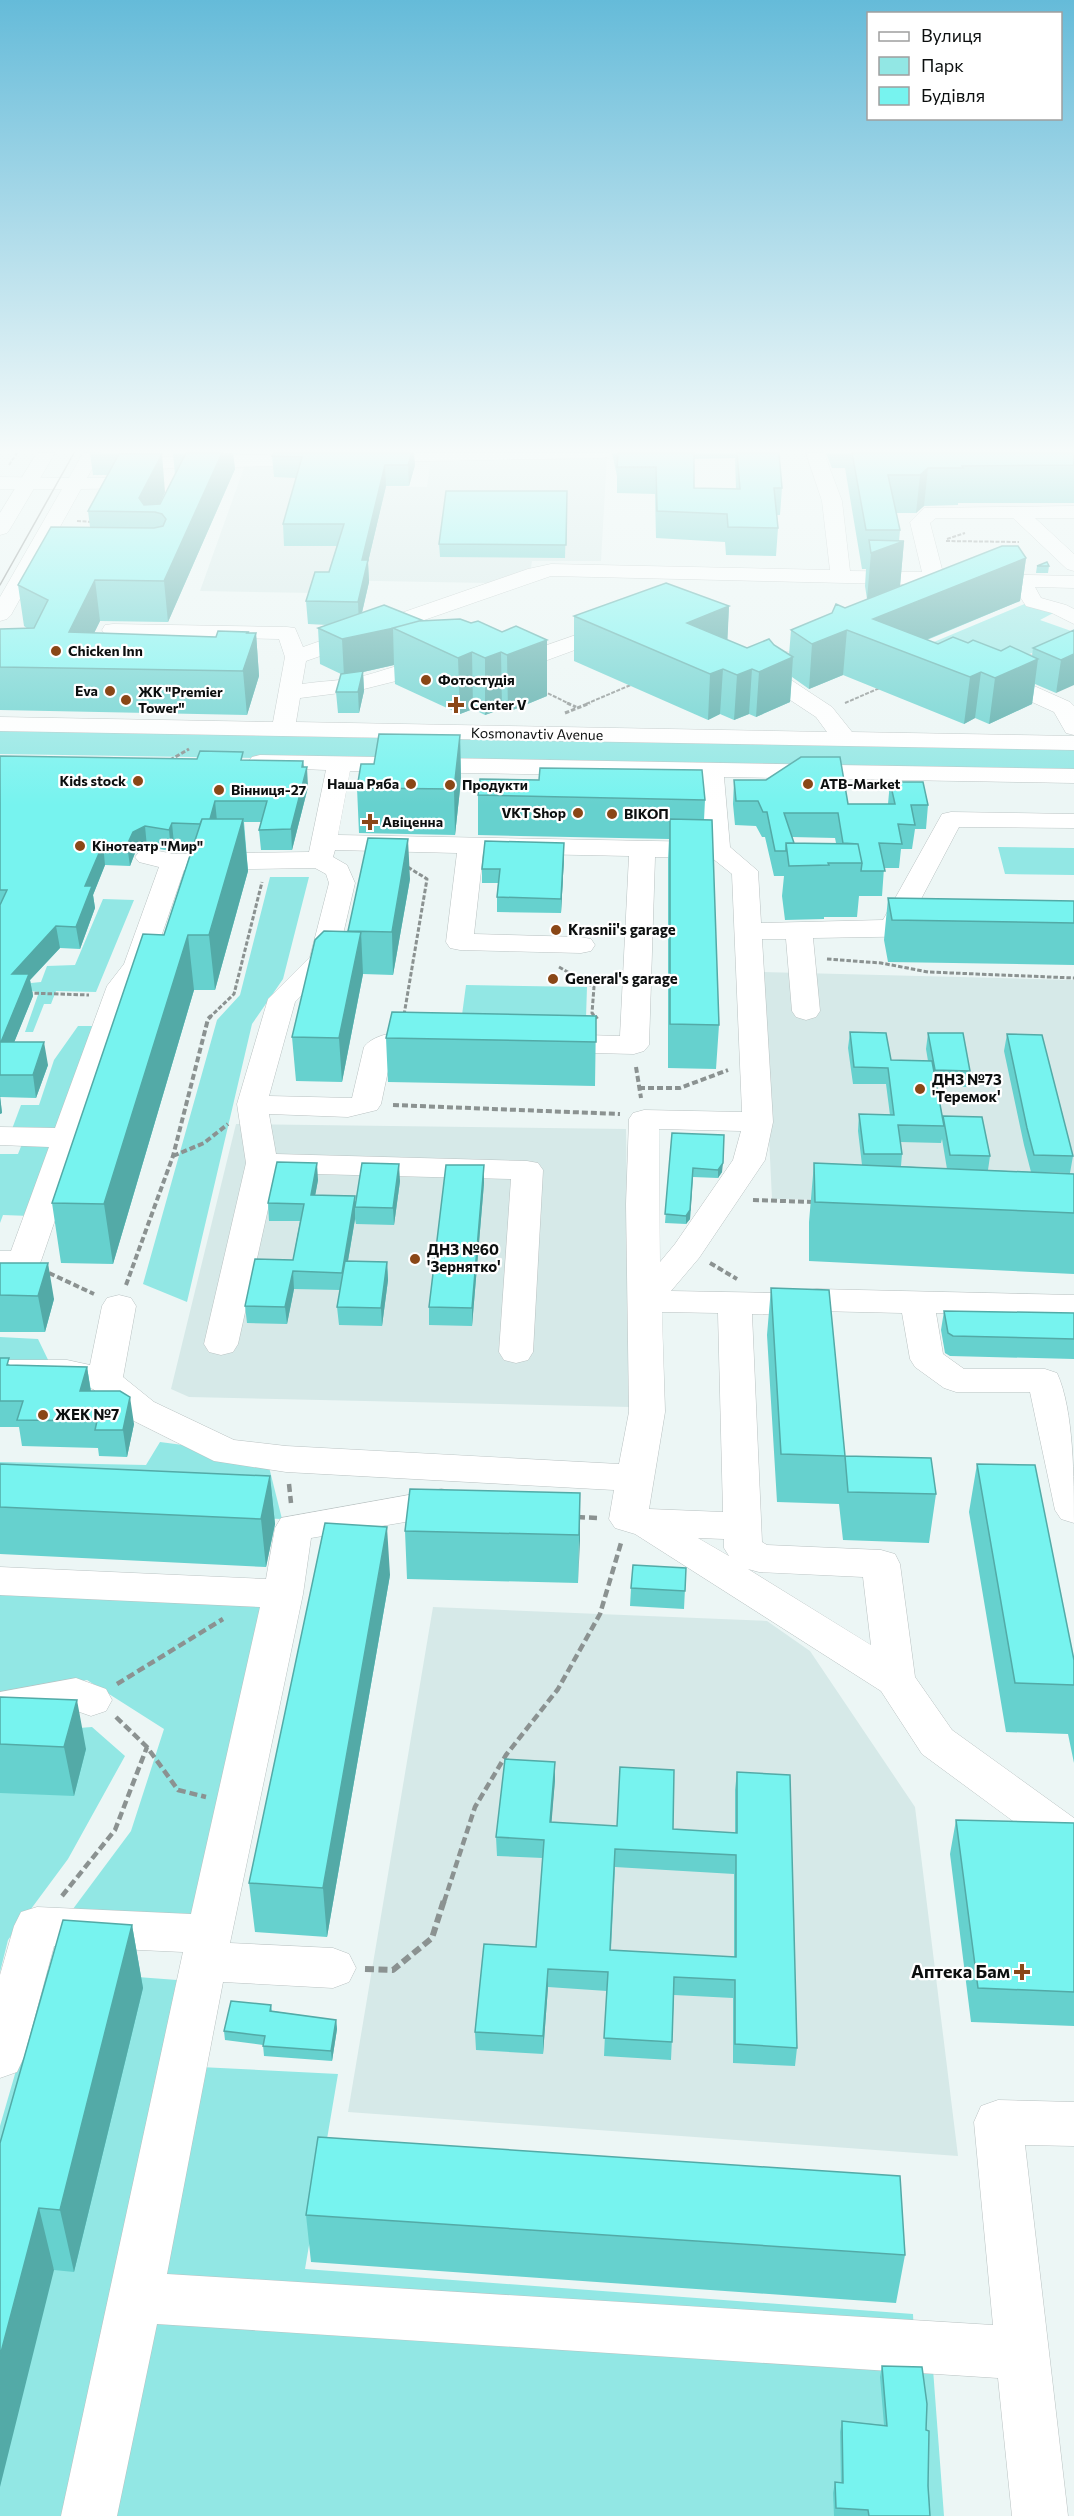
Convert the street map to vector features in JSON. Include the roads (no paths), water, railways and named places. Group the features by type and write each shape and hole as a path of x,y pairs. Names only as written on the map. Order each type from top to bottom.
{"street":[{"path":"0,615 20,570"},
{"path":"296,657 535,573 549,570"},
{"path":"568,570 841,577 931,588 972,580 1074,582"},
{"path":"840,570 841,577"},
{"path":"928,570 931,588"},
{"path":"700,595 755,575"},
{"path":"1021,581 1033,602 1059,609 1074,618"},
{"path":"290,692 356,684 420,668 471,666 500,670 633,620"},
{"path":"113,630 287,633 296,657 283,730"},
{"path":"1074,643 998,678 1062,707 1070,716 1074,728"},
{"path":"808,648 786,657 776,668 774,675 780,683 824,712 846,739"},
{"name":"Kosmonavtiv Avenue","path":"0,724 1074,743"},
{"path":"388,764 393,732"},
{"path":"237,762 1074,776"},
{"path":"322,851 339,763"},
{"path":"711,769 718,850"},
{"path":"893,927 951,819 1074,821"},
{"path":"12,1261 68,1138 121,986 137,966 161,859 268,861 366,843 718,850 746,872 758,1122 749,1160 687,1251 644,1301"},
{"path":"471,845 460,942 581,945"},
{"path":"531,1042 624,1045 642,849"},
{"path":"221,1344 262,1163 252,1104 282,999 323,960 342,883 338,870 322,851"},
{"path":"748,931 801,945 841,928 961,928"},
{"path":"801,945 807,1011"},
{"path":"252,1104 348,1108 366,1104 379,1047 400,1040 460,1041"},
{"path":"636,1520 635,1478 647,1412 642,1107 758,1122"},
{"path":"0,1136 68,1138"},
{"path":"262,1163 527,1170 516,1352"},
{"path":"644,1301 782,1304 817,1300 1074,1306"},
{"path":"917,1302 927,1359 956,1380 1045,1381 1074,1510"},
{"path":"735,1303 743,1548 759,1558 881,1564 895,1680"},
{"path":"105,1380 118,1306"},
{"path":"0,1371 67,1371 105,1380 141,1410 227,1452 286,1459 635,1478"},
{"path":"89,2516 138,2297 207,1947 238,1805 273,1594 294,1528 442,1502 488,1508"},
{"path":"636,1520 742,1526"},
{"path":"636,1520 895,1680 937,1742 1062,1833 1074,1837"},
{"path":"0,1581 273,1594"},
{"path":"0,1707 76,1694 91,1700"},
{"path":"0,2057 38,1926 207,1947 333,1968"},
{"path":"1040,2516 998,2122 1074,2124"},
{"path":"138,2297 1023,2353"}],"tram line":[{"path":"0,585 8,570"}],"place":[{"name":"Chicken Inn","path":"56,651"},
{"name":"Фотостудія","path":"426,680"},
{"name":"Eva","path":"110,691"},
{"name":"ЖК \"Premier Tower\"","path":"126,700"},
{"name":"Center V","path":"456,705"},
{"name":"Kids stock","path":"138,781"},
{"name":"Наша Ряба","path":"411,784"},
{"name":"ATB-Market","path":"808,784"},
{"name":"Продукти","path":"450,785"},
{"name":"Вінниця-27","path":"219,790"},
{"name":"VKT Shop","path":"578,813"},
{"name":"ВІКОП","path":"612,814"},
{"name":"Авіценна","path":"370,822"},
{"name":"Кінотеатр \"Мир\"","path":"80,846"},
{"name":"Krasnii's garage","path":"556,930"},
{"name":"General's garage","path":"553,979"},
{"name":"ДНЗ №73 'Теремок'","path":"920,1089"},
{"name":"ДНЗ №60 'Зернятко'","path":"415,1259"},
{"name":"ЖЕК №7","path":"43,1415"},
{"name":"Аптека Бам","path":"1022,1972"}]}
